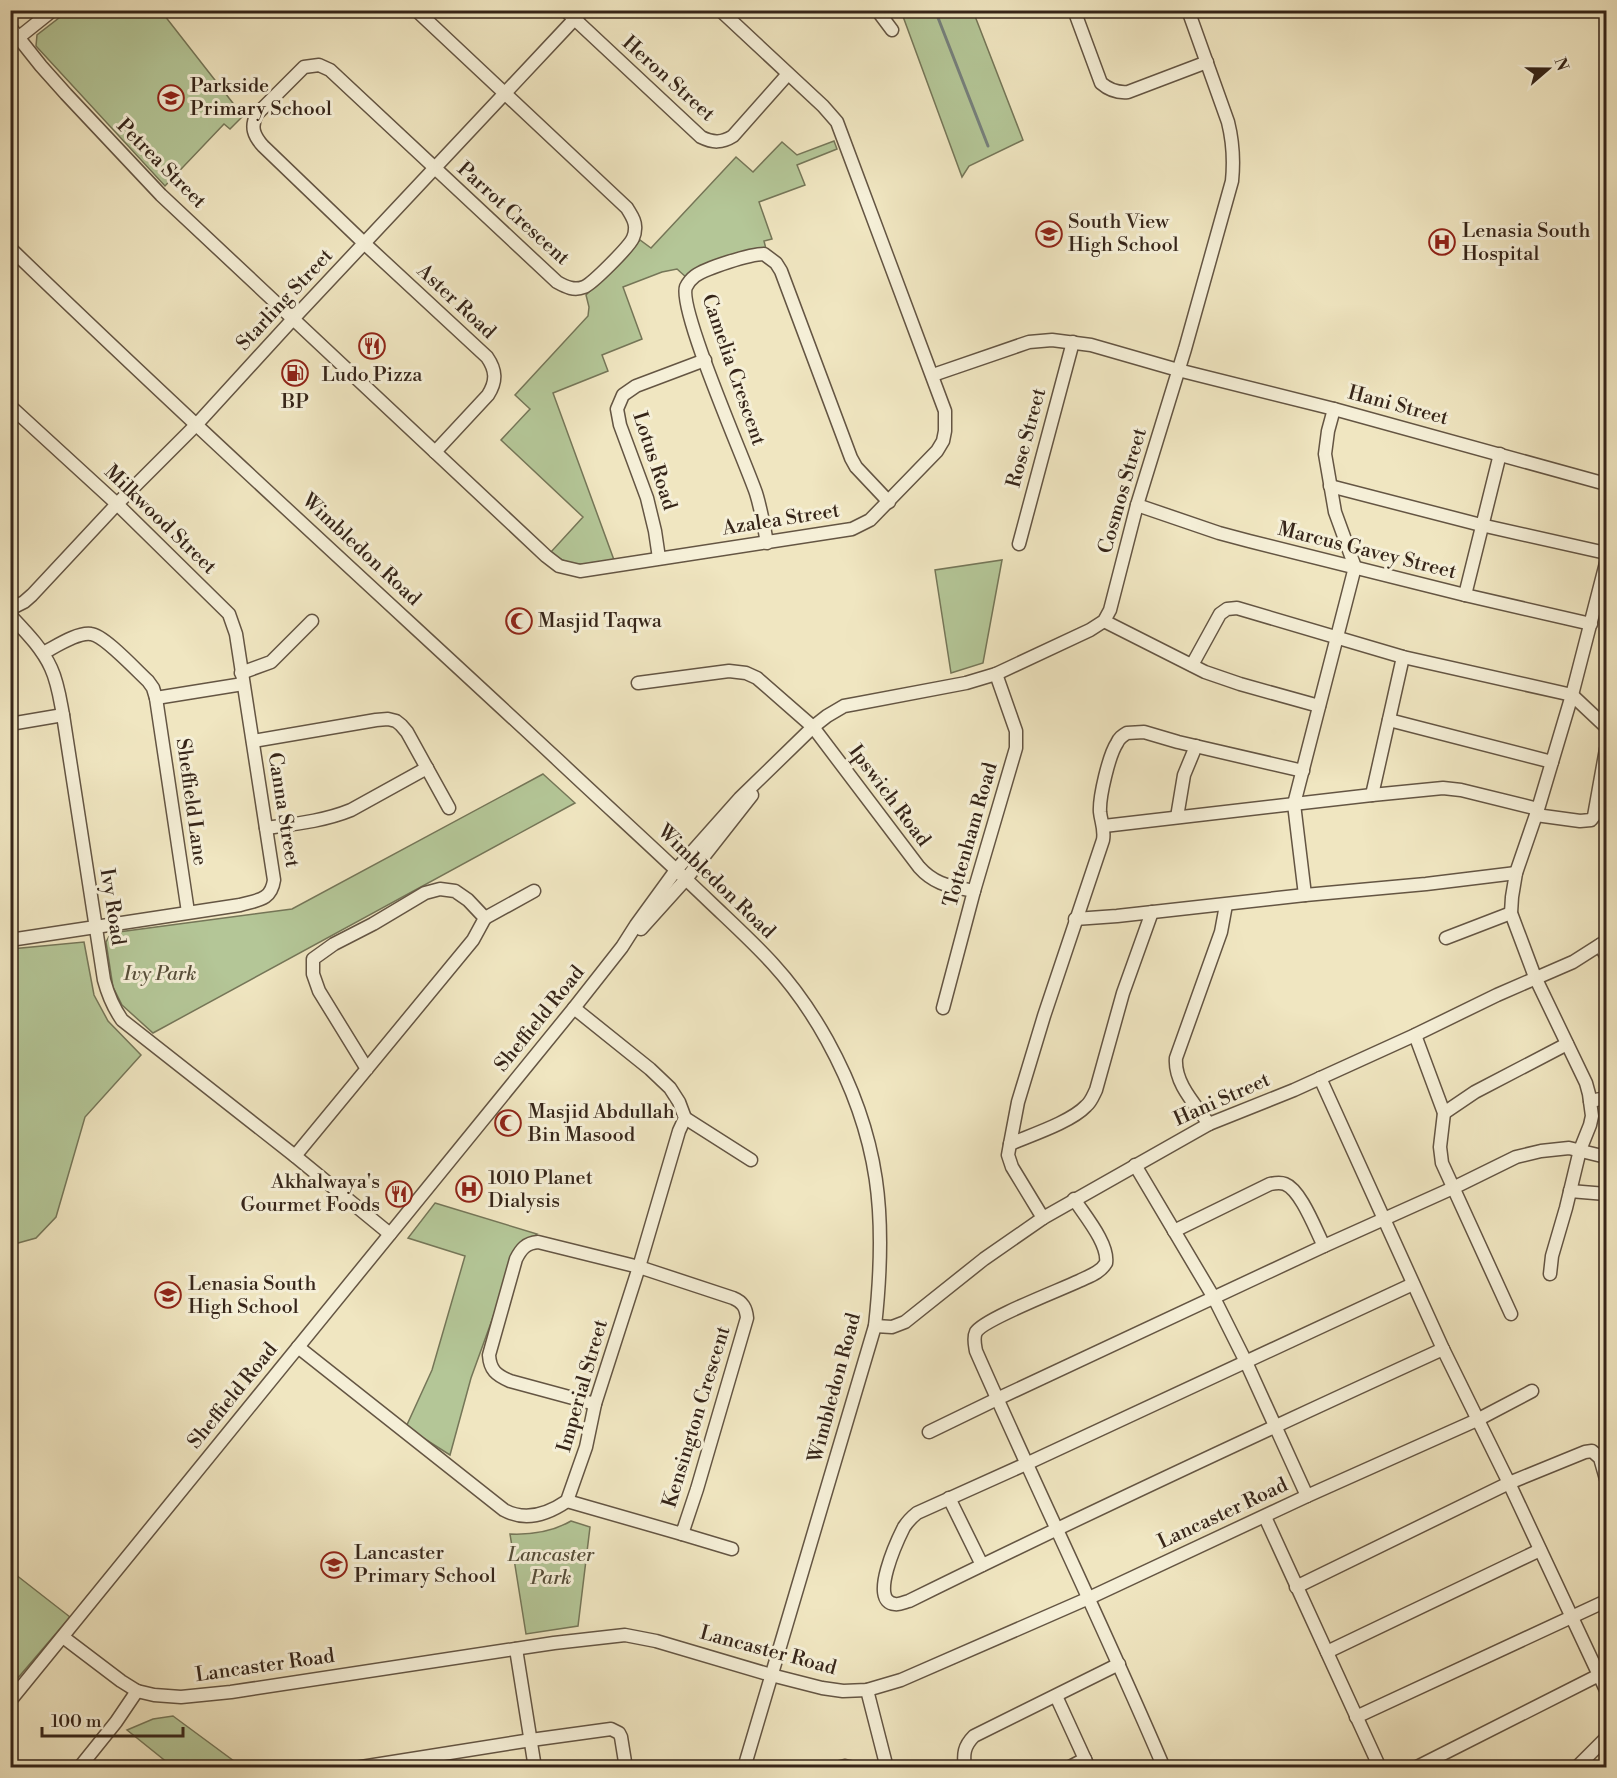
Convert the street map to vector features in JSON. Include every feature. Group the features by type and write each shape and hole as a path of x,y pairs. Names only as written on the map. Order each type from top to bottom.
{"street":[{"path":"14,32 53,10"},
{"name":"Parrot Crescent","path":"365,244 258,140 253,128 257,114 299,71 311,65 319,65 330,70 557,282 577,289 589,284 633,238 635,225 627,208 416,10"},
{"path":"565,10 579,15"},
{"name":"Azalea Street","path":"293,320 559,566 580,571 852,529 870,520 925,466 943,441 945,411 837,122 823,106 720,10"},
{"path":"878,10 892,30"},
{"path":"1074,10 1101,83 1115,91 1122,93 1134,90 1207,62"},
{"name":"Cosmos Street","path":"1104,621 1110,610 1137,505 1232,181 1234,158 1232,139 1223,103 1188,10"},
{"name":"Starling Street","path":"10,609 32,595 117,504 197,424 579,15"},
{"name":"Heron Street","path":"579,15 702,137 714,142 727,140 733,136 788,74"},
{"name":"Petrea Street","path":"14,32 66,94 161,195 293,320"},
{"name":"Aster Road","path":"365,244 487,357 492,365 495,380 488,395 435,452"},
{"name":"Wimbledon Road","path":"10,248 686,879 772,963 789,983 825,1037 854,1096 871,1150 878,1183 881,1255 875,1326 852,1411 744,1767"},
{"name":"Camelia Crescent","path":"767,543 757,497 705,360 687,308 685,294 689,281 695,276 747,257 764,254 776,263 851,458 889,502"},
{"name":"Hani Street","path":"933,375 1029,342 1052,340 1073,342 1107,349 1606,484"},
{"name":"Rose Street","path":"1019,544 1073,342"},
{"name":"Lotus Road","path":"659,558 656,531 647,498 620,425 617,409 623,395 636,386 705,360"},
{"name":"Milkwood Street","path":"10,406 117,504 229,614 236,634 242,679"},
{"path":"1305,895 1294,804 1355,567 1340,527 1329,486 1325,454 1334,410"},
{"path":"1464,595 1500,454"},
{"path":"1329,486 1481,525 1606,553"},
{"name":"Marcus Gavey Street","path":"1137,505 1219,533 1464,595 1591,624"},
{"path":"1550,1274 1552,1256 1580,1150 1592,1116 1586,1083 1580,1067 1535,977 1511,913 1513,886 1572,695 1606,563"},
{"path":"1192,665 1220,614 1232,608 1403,657 1572,695 1606,727"},
{"name":"Ivy Road","path":"10,615 43,653 56,682 104,980 108,996 122,1020 390,1234"},
{"path":"43,653 84,634 98,636 148,681 156,698 242,679 271,662 312,621"},
{"path":"676,870 740,798 813,727 835,711 844,706 966,683 996,674 1090,630 1104,621 1205,672 1319,706"},
{"path":"1372,795 1403,657"},
{"name":"Ipswich Road","path":"638,683 729,671 746,673 756,678 813,727 928,877 937,882 974,891"},
{"name":"Tottenham Road","path":"943,1008 1017,739 996,674"},
{"name":"Canna Street","path":"10,940 240,905 270,893 274,880 242,679"},
{"name":"Sheffield Lane","path":"156,698 188,912"},
{"path":"10,724 63,715"},
{"path":"252,741 388,719 396,721 407,732 449,808"},
{"path":"1389,720 1552,762"},
{"path":"1043,1218 1012,1167 1008,1155 1018,1102 1075,919 1100,850 1104,826 1100,802 1111,755 1120,737 1126,733 1144,732 1303,771"},
{"path":"1177,817 1184,775 1196,746"},
{"path":"1104,826 1451,788 1537,812 1580,821 1591,820 1594,816 1606,749"},
{"path":"266,828 328,819 339,815 426,768"},
{"path":"686,879 770,771"},
{"name":"Sheffield Road","path":"10,1701 574,1008 622,947 676,870"},
{"path":"1075,919 1516,873"},
{"name":"Sheffield Road","path":"622,947 686,879"},
{"path":"367,1069 319,991 313,974 314,959 334,944 425,893 440,889 454,891 468,900 485,918"},
{"path":"295,1156 473,940 485,918 534,891"},
{"path":"1209,1124 1180,1083 1175,1067 1176,1058 1221,932 1226,905"},
{"path":"1010,1144 1061,1122 1085,1108 1090,1101 1096,1090 1123,993 1152,912"},
{"path":"1446,938 1511,913"},
{"name":"Hani Street","path":"875,1326 892,1327 905,1322 984,1259 1043,1218 1209,1124 1320,1078 1604,947"},
{"path":"574,1008 670,1088 685,1118 751,1160"},
{"path":"1415,1035 1444,1113 1441,1156 1453,1188 1511,1314"},
{"path":"1444,1113 1475,1092 1568,1044"},
{"path":"1320,1078 1443,1349 1606,1690"},
{"path":"1590,1101 1606,1098"},
{"name":"Imperial Street","path":"567,1501 586,1447 595,1404 679,1131 685,1118"},
{"path":"929,1432 1323,1246 1526,1154 1558,1148 1606,1156"},
{"path":"1135,1165 1214,1298 1307,1496"},
{"path":"1174,1231 1270,1184 1279,1182 1286,1184 1297,1194 1323,1246"},
{"path":"1570,1191 1606,1194"},
{"path":"1074,1200 1102,1244 1106,1252 1106,1263 1098,1271 991,1320 977,1331 974,1337 976,1351 1164,1767"},
{"path":"595,1404 510,1381 494,1372 490,1365 489,1355 516,1259 526,1245 538,1242 639,1267"},
{"name":"Kensington Crescent","path":"567,1501 682,1533 707,1455 747,1318 746,1311 739,1301 733,1298 639,1267"},
{"path":"1413,1284 917,1513 905,1526 883,1583 885,1597 892,1604 909,1601 1057,1528 1443,1349"},
{"path":"298,1347 504,1510 513,1515 529,1516 550,1511 567,1501"},
{"name":"Lancaster Road","path":"63,1637 137,1691 166,1696 206,1695 625,1635 656,1641 822,1688 843,1691 867,1690 894,1682 1089,1598 1307,1496 1477,1420 1532,1391"},
{"path":"1296,1587 1509,1483 1585,1452 1592,1451 1600,1458 1606,1479"},
{"path":"949,1498 982,1565"},
{"path":"1265,1516 1380,1767"},
{"path":"682,1533 732,1549"},
{"path":"1327,1652 1540,1550"},
{"path":"1356,1717 1606,1601"},
{"path":"516,1649 535,1767"},
{"path":"965,1767 965,1747 974,1736 1119,1664"},
{"path":"1414,1767 1599,1675"},
{"path":"867,1690 886,1767"},
{"path":"79,1767 116,1722 137,1691"},
{"path":"1056,1696 1087,1763 1068,1767"},
{"path":"355,1767 531,1740 615,1730 621,1737 626,1767"},
{"path":"1576,1767 1606,1738"},
{"path":"836,1767 855,1767"}],"green space":[{"name":"Parkside Primary School","path":"68,11 161,11 243,116 230,129 224,124 165,186 36,46 37,35"},
{"path":"901,11 973,11 1023,140 969,166 962,177"},
{"path":"834,141 837,149 797,165 805,185 759,202 772,239 764,241 766,249 687,278 677,269 662,272 623,287 642,339 602,355 608,371 553,393 614,560 574,564 550,553 583,517 501,440 530,409 515,395 588,316 589,307 586,295 640,240 651,248 736,157 753,172 782,142 797,155"},
{"path":"1002,560 983,663 951,673 935,570"},
{"name":"Ivy Park","path":"543,774 575,803 153,1033 122,1005 113,987 106,942 111,933 292,909"},
{"path":"84,942 94,995 108,1021 141,1055 85,1117 56,1217 36,1238 11,1245 11,949"},
{"path":"435,1203 537,1234 518,1248 471,1378 450,1455 406,1427 432,1370 465,1256 408,1238"},
{"name":"Lancaster Park","path":"571,1521 590,1527 578,1626 526,1634 510,1534 542,1532"},
{"path":"11,1571 70,1617 11,1686"},
{"path":"173,1716 242,1767 173,1767 127,1730 153,1719"}],"waterway":[{"path":"935,10 988,146"}],"place":[{"name":"Parkside Primary School","path":"171,98"},
{"name":"South View High School","path":"1049,234"},
{"name":"Lenasia South Hospital","path":"1442,242"},
{"name":"Ludo Pizza","path":"372,346"},
{"name":"BP","path":"295,373"},
{"name":"Masjid Taqwa","path":"519,621"},
{"name":"Masjid Abdullah Bin Masood","path":"508,1123"},
{"name":"1010 Planet Dialysis","path":"469,1189"},
{"name":"Akhalwaya's Gourmet Foods","path":"399,1194"},
{"name":"Lenasia South High School","path":"168,1295"},
{"name":"Lancaster Primary School","path":"334,1565"}]}
